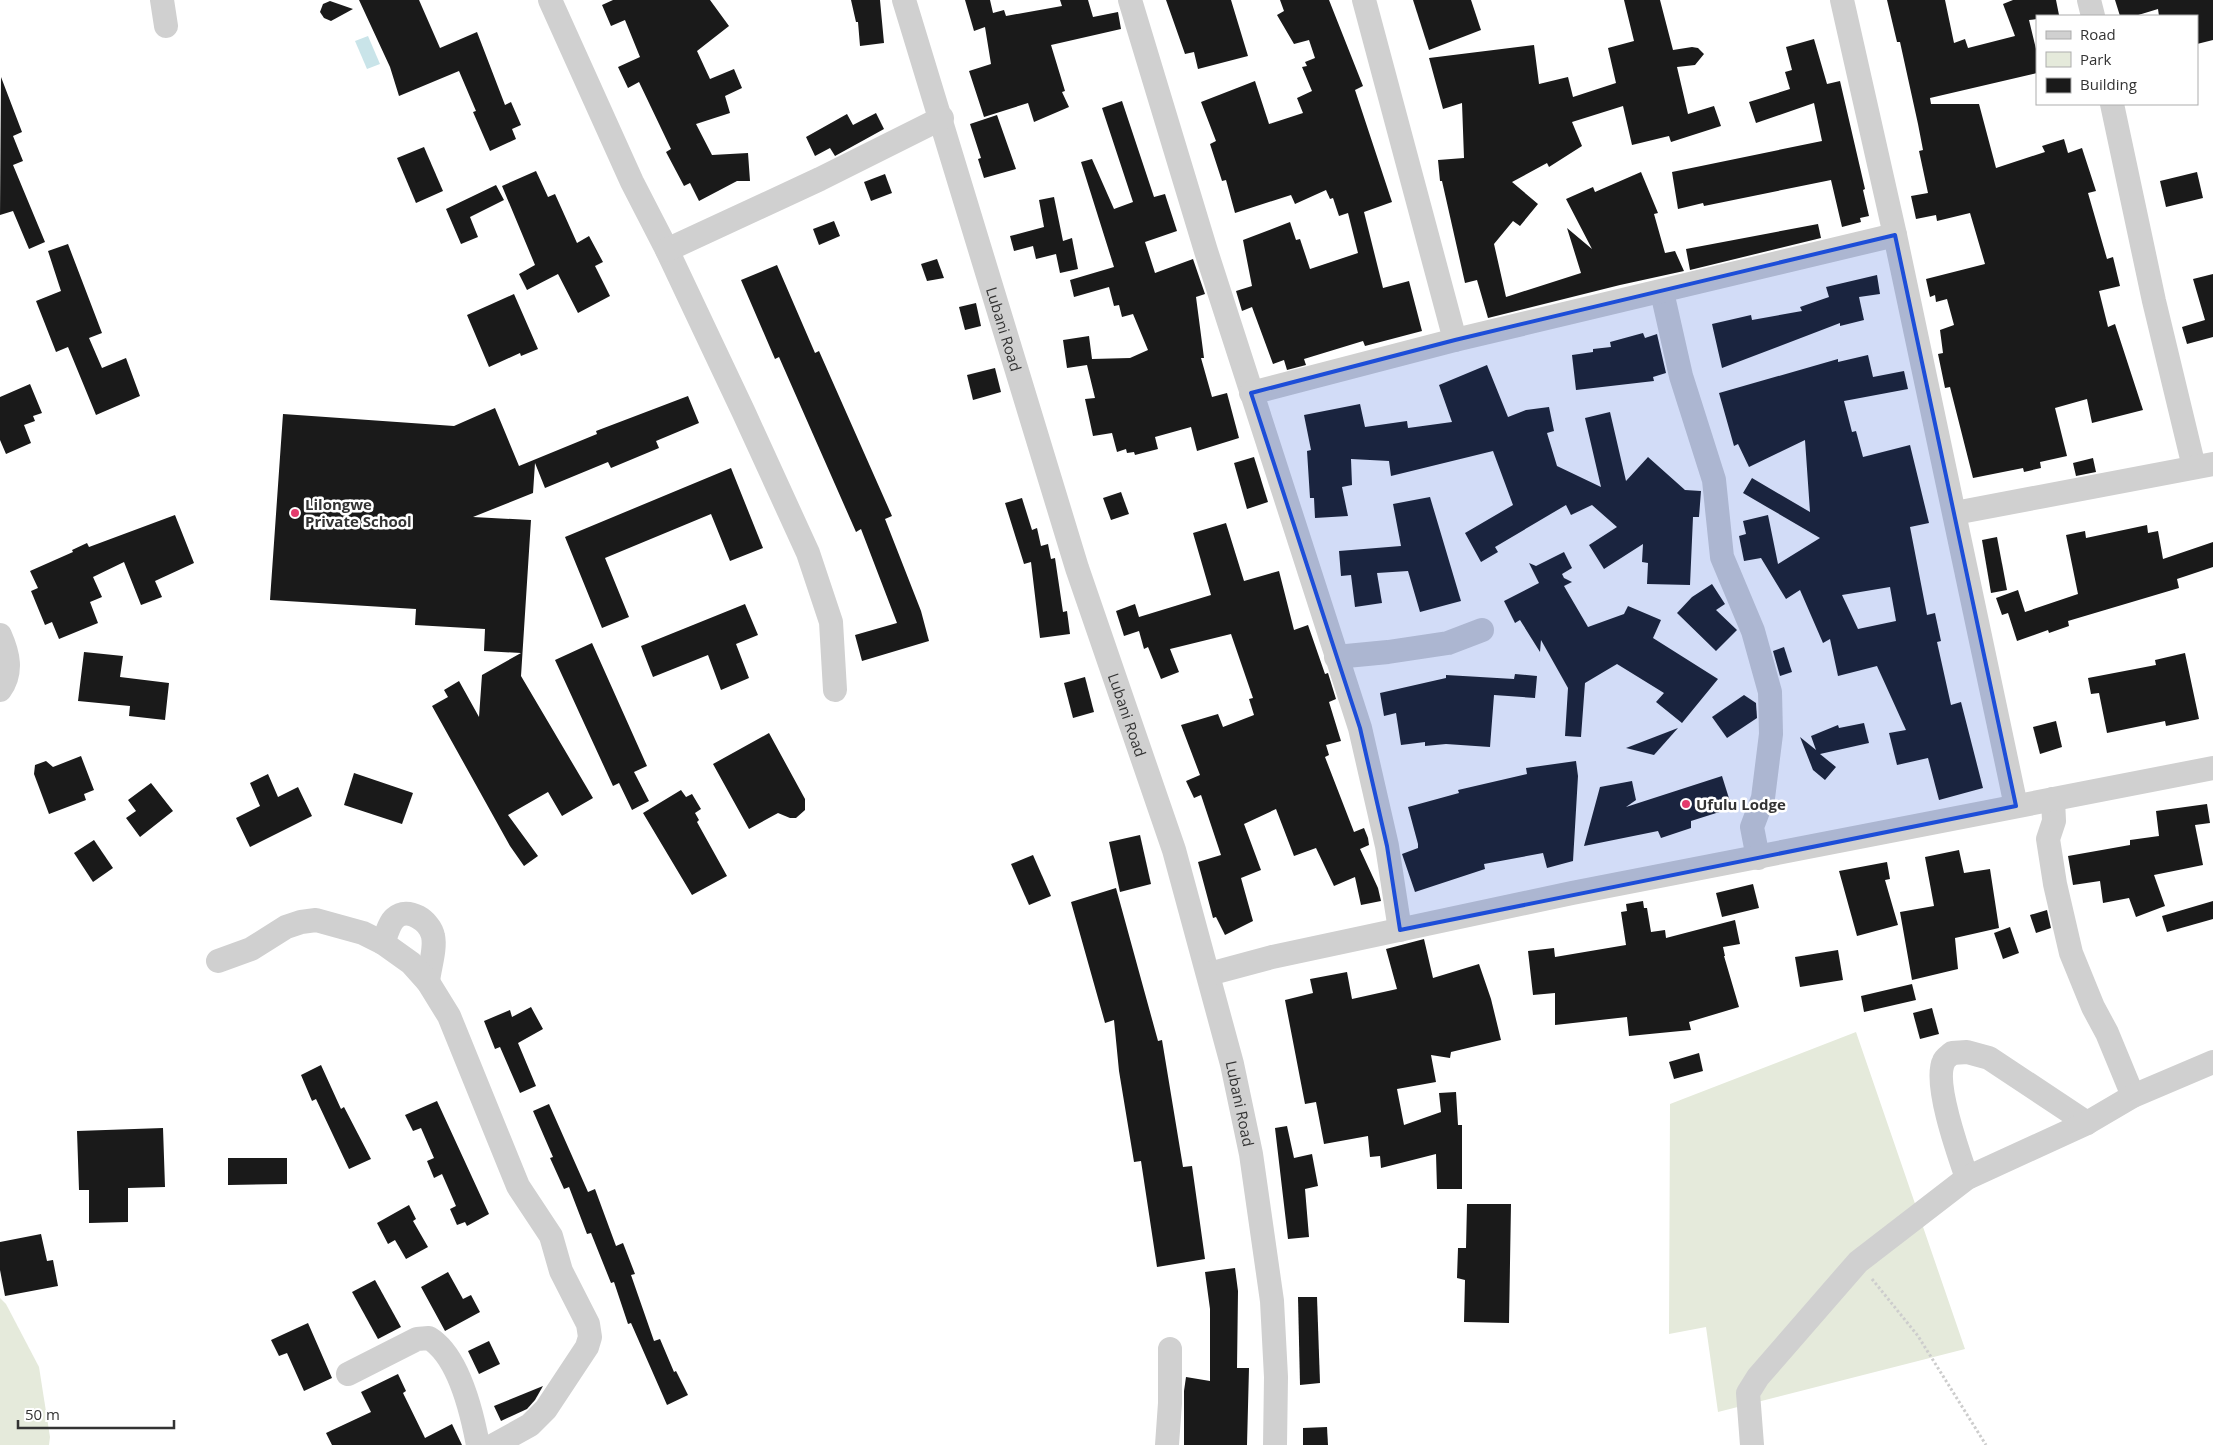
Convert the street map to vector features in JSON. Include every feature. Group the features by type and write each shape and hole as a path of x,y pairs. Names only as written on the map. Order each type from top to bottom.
{"street":[{"path":"162,0 166,26"},
{"path":"550,0 632,182 667,250 808,553 832,622 835,690"},
{"name":"Lubani Road","path":"904,0 942,118 1077,568 1174,850 1234,1073 1251,1154 1272,1302 1275,1368 1275,1445"},
{"path":"1130,0 1251,394 1360,728 1387,846 1400,930"},
{"path":"1364,0 1455,340"},
{"path":"1842,0 1955,513 2016,806"},
{"path":"2089,0 2093,15"},
{"path":"1955,513 2204,466 2154,301 2112,105"},
{"path":"667,250 820,179 942,118"},
{"path":"1251,394 1455,340 1895,236"},
{"path":"1662,292 1681,376 1714,480 1722,558 1753,631 1770,692 1771,734 1763,798 1752,827 1758,858"},
{"path":"1336,658 1448,643 1482,630"},
{"path":"0,634 8,652 8,670 0,690"},
{"path":"1208,974 1272,957 1572,893 2213,768"},
{"path":"2053,799 2054,822 2048,839 2055,884 2071,953 2093,1008 2107,1034 2133,1096"},
{"path":"383,943 394,919 403,914 416,915 429,925 434,937 428,982"},
{"path":"218,961 251,949 286,927 316,920 363,933 383,943 411,963 428,982 449,1016 518,1186 551,1236 561,1271 582,1310 590,1337 587,1347 546,1409 530,1425 494,1445"},
{"path":"1967,1178 1946,1108 1941,1075 1944,1061 1952,1053 1968,1052 1989,1058 2087,1123"},
{"path":"1752,1445 1748,1393 1758,1377 1858,1262 1967,1178 2087,1123 2133,1096 2213,1062"},
{"path":"348,1374 417,1339 429,1338 444,1349 458,1378 472,1413 478,1445"},
{"path":"1168,1445 1170,1348"}],"path":[{"path":"1858,1262 1918,1336 1986,1445"}],"highlighted area":[{"path":"1895,235 2016,806 1400,930 1387,846 1360,728 1251,393 1455,340"}],"green space":[{"path":"1856,1032 1965,1349 1718,1412 1706,1327 1669,1334 1670,1104"},
{"path":"0,1298 6,1304 39,1367 50,1437 49,1445 0,1445"}],"water":[{"path":"368,36 380,64 367,69 355,41"}],"building":[{"path":"359,0 419,0 440,48 477,32 505,105 511,102 521,125 512,129 516,139 490,151 473,112 476,111 459,71 399,96 390,67"},
{"path":"613,0 710,0 729,26 697,51 710,79 734,69 742,88 725,96 730,113 696,124 712,155 748,153 750,181 737,181 699,201 690,183 684,186 666,152 671,149 639,82 628,88 618,67 640,57 625,20 611,26 602,5"},
{"path":"851,0 880,0 884,43 860,46 858,22 856,22"},
{"path":"965,0 990,0 993,13 1004,10 1006,16 1062,6 1060,0 1088,0 1093,17 1118,12 1121,29 1051,45 1065,91 1062,92 1069,107 1034,122 1028,103 984,117 969,71 991,64 985,27 974,31"},
{"path":"1166,0 1231,0 1248,56 1198,69 1194,52 1185,54"},
{"path":"1280,0 1329,0 1363,86 1355,90 1392,202 1364,212 1383,288 1409,281 1422,331 1365,346 1363,341 1304,359 1306,365 1287,370 1284,360 1273,364 1252,307 1242,311 1236,291 1252,286 1243,240 1290,222 1296,240 1300,239 1310,269 1358,253 1348,213 1339,216 1333,198 1330,199 1326,190 1295,204 1291,195 1235,213 1226,180 1222,181 1210,144 1216,141 1201,102 1255,81 1269,124 1303,113 1297,98 1312,91 1302,67 1307,66 1305,62 1315,58 1309,40 1294,44 1277,15 1284,11"},
{"path":"1413,0 1471,0 1481,30 1429,50"},
{"path":"1624,0 1660,0 1673,50 1692,47 1698,48 1704,54 1695,65 1677,67 1688,114 1714,106 1721,126 1671,142 1669,136 1632,145 1623,106 1572,122 1582,146 1549,167 1547,163 1512,182 1538,204 1520,226 1513,221 1494,244 1506,297 1581,273 1567,228 1592,249 1566,199 1593,187 1595,192 1641,172 1658,213 1654,214 1665,253 1675,251 1684,271 1488,318 1477,280 1465,283 1442,181 1440,181 1438,160 1464,158 1462,103 1443,109 1429,58 1534,45 1539,84 1568,77 1573,97 1616,83 1608,48 1634,41"},
{"path":"1887,0 1945,0 1954,43 1965,39 1968,48 2015,36 2003,4 2013,0 2056,0 2059,15 2036,15 2036,19 2029,20 2036,49 2036,73 1930,98 1931,104 1979,104 1996,168 2045,152 2042,146 2064,139 2068,153 2082,148 2096,191 2088,193 2107,259 2113,257 2120,286 2099,291 2108,327 2115,324 2143,410 2092,423 2087,399 2055,408 2067,456 2040,462 2041,468 2024,472 2023,468 1973,478 1950,387 1945,388 1938,354 1943,353 1940,330 1954,325 1947,299 1936,302 1935,295 1930,297 1926,279 1985,264 1970,213 1937,221 1936,215 1916,219 1911,196 1928,193 1919,151 1923,150 1918,124 1900,42 1897,42"},
{"path":"2115,0 2213,0 2213,40 2198,44 2198,15 2159,15 2158,9 2138,15 2120,15"},
{"path":"330,1 353,9 331,21 324,18 320,12 323,4"},
{"path":"1814,39 1827,84 1840,81 1865,189 1863,190 1869,216 1860,218 1861,222 1842,227 1831,180 1704,206 1703,203 1678,209 1672,172 1822,141 1814,103 1756,123 1749,102 1790,89 1785,72 1792,70 1786,47"},
{"path":"1,77 22,132 13,136 23,161 13,165 45,242 29,249 13,211 0,215"},
{"path":"1122,101 1154,197 1165,194 1177,231 1145,242 1155,273 1193,259 1205,294 1196,297 1204,358 1201,358 1212,397 1227,393 1239,438 1197,451 1191,427 1155,437 1158,449 1135,455 1134,452 1127,453 1126,449 1117,452 1112,433 1093,436 1085,399 1095,398 1087,365 1067,368 1063,340 1089,336 1092,359 1130,358 1148,350 1133,314 1122,317 1119,305 1114,306 1109,287 1074,297 1070,280 1114,267 1081,162 1092,159 1114,209 1133,202 1102,108"},
{"path":"876,113 884,129 835,156 830,148 815,156 806,137 847,114 853,125"},
{"path":"997,115 1016,169 984,178 978,159 981,158 970,124"},
{"path":"424,147 443,191 416,203 397,158"},
{"path":"536,171 548,197 555,194 577,243 589,236 603,262 595,266 610,296 578,313 558,274 527,290 519,274 535,265 502,186"},
{"path":"2197,172 2203,198 2166,207 2160,181"},
{"path":"885,174 892,193 871,201 864,182"},
{"path":"496,185 504,200 470,217 478,237 461,244 446,209"},
{"path":"1054,197 1063,241 1072,238 1078,269 1060,273 1056,254 1036,259 1033,246 1014,251 1010,236 1044,227 1039,200"},
{"path":"834,221 840,236 819,245 813,229"},
{"path":"1818,224 1821,238 1690,270 1686,249"},
{"path":"68,244 102,333 89,338 102,368 126,358 140,396 96,415 68,347 56,352 36,301 61,291 48,251"},
{"path":"937,259 944,278 927,281 921,264"},
{"path":"777,265 815,353 819,351 892,516 885,519 921,611 929,641 862,661 855,635 897,623 861,529 856,532 779,357 775,359 741,280"},
{"path":"2213,274 2213,337 2187,344 2182,327 2205,320 2193,279"},
{"path":"1877,275 1880,294 1859,297 1864,320 1840,326 1840,323 1722,368 1712,324 1751,315 1752,320 1802,311 1800,307 1829,297 1826,287"},
{"path":"514,294 538,349 521,356 520,353 489,367 467,315"},
{"path":"976,303 981,326 965,330 959,307"},
{"path":"1643,333 1645,338 1657,334 1666,373 1653,377 1654,381 1576,390 1572,355 1593,352 1593,349 1611,347 1610,342"},
{"path":"1868,355 1873,377 1904,371 1908,389 1844,401 1852,432 1856,431 1863,457 1910,445 1929,523 1910,527 1927,615 1935,613 1941,641 1937,642 1951,705 1961,702 1983,788 1939,800 1928,758 1897,765 1889,733 1906,730 1877,666 1838,676 1830,639 1823,643 1800,590 1786,599 1761,558 1744,561 1739,536 1746,534 1743,521 1768,515 1778,564 1820,538 1743,493 1752,478 1810,512 1805,440 1749,467 1738,444 1734,446 1719,393 1838,359 1838,362","holes":["1890,587 1896,621 1858,629 1842,595"]},
{"path":"1487,365 1508,417 1526,410 1549,407 1554,431 1547,433 1557,466 1601,487 1585,418 1610,412 1626,481 1648,457 1685,490 1701,491 1699,517 1693,517 1690,585 1647,584 1648,563 1642,562 1643,544 1604,569 1589,545 1617,527 1592,505 1571,515 1566,505 1495,547 1498,552 1481,562 1465,533 1513,505 1493,451 1391,476 1389,461 1351,459 1352,485 1342,487 1348,516 1315,518 1314,498 1310,498 1307,451 1311,450 1304,415 1360,404 1365,427 1407,421 1408,428 1452,422 1439,385"},
{"path":"995,368 1001,392 973,400 967,375"},
{"path":"30,384 42,413 33,416 35,421 24,425 31,443 6,454 0,440 0,397"},
{"path":"688,396 699,423 656,441 659,448 611,468 608,462 545,488 535,463 533,493 473,517 531,520 521,676 593,798 562,816 548,792 508,815 538,856 524,866 510,846 432,706 448,697 444,690 459,681 479,717 482,675 521,653 484,651 485,629 415,625 416,609 270,600 283,414 454,426 495,408 519,466 597,434 596,431"},
{"path":"1254,457 1268,502 1247,509 1234,463"},
{"path":"2093,458 2096,472 2076,476 2073,463"},
{"path":"731,468 763,548 730,561 711,514 605,558 629,617 602,628 565,537"},
{"path":"1121,492 1129,514 1111,520 1103,498"},
{"path":"1430,497 1461,601 1420,612 1408,571 1377,573 1382,603 1355,607 1351,575 1341,576 1339,551 1401,546 1393,504"},
{"path":"1022,498 1032,530 1037,528 1041,546 1048,544 1051,559 1055,558 1063,612 1067,611 1070,634 1040,638 1031,562 1024,564 1005,503"},
{"path":"175,515 194,563 155,581 162,597 141,605 124,562 93,577 102,597 90,602 98,623 59,639 52,622 45,625 31,591 38,588 30,571 73,552 72,550 87,543 89,547"},
{"path":"1226,523 1244,581 1279,571 1294,630 1308,625 1325,674 1328,673 1336,699 1329,702 1341,741 1326,745 1329,755 1325,757 1354,832 1364,828 1368,838 1369,845 1360,849 1378,888 1381,901 1361,905 1355,877 1334,886 1316,848 1294,856 1276,809 1244,824 1261,870 1241,878 1253,921 1225,935 1216,917 1213,918 1198,862 1221,855 1201,795 1194,798 1186,781 1200,775 1181,725 1218,714 1223,727 1254,715 1249,699 1253,698 1231,634 1170,649 1179,672 1161,679 1148,647 1144,649 1139,631 1124,636 1116,611 1135,604 1139,617 1211,595 1193,533"},
{"path":"2147,525 2148,533 2158,531 2163,559 2213,542 2213,567 2177,579 2179,588 2068,621 2069,626 2049,633 2048,630 2017,641 2008,613 2002,615 1996,598 2018,590 2025,612 2078,594 2066,535 2085,531 2086,538"},
{"path":"1997,537 2007,590 1991,593 1982,540"},
{"path":"1564,552 1572,568 1562,574 1564,578 1572,582 1564,586 1588,627 1624,614 1628,606 1661,620 1653,638 1718,679 1682,723 1656,702 1664,693 1617,664 1585,683 1581,737 1565,736 1568,688 1541,640 1540,652 1520,620 1515,623 1504,601 1539,583 1529,563 1536,566"},
{"path":"1712,584 1725,604 1716,610 1737,630 1716,651 1677,613 1692,597"},
{"path":"745,604 758,635 736,644 749,678 721,690 708,655 653,677 641,646"},
{"path":"592,643 647,766 634,772 649,801 632,810 619,783 613,786 555,660"},
{"path":"1784,647 1792,672 1780,676 1773,651"},
{"path":"84,652 123,656 120,677 169,683 165,720 129,716 130,706 78,701"},
{"path":"2185,653 2199,719 2166,726 2165,721 2107,733 2099,693 2091,694 2088,678 2156,665 2155,660"},
{"path":"1515,674 1537,676 1535,698 1494,695 1490,747 1446,744 1425,746 1425,742 1401,745 1396,713 1384,716 1380,693 1446,678 1446,675 1514,679"},
{"path":"1085,677 1094,712 1073,718 1064,683"},
{"path":"1744,695 1756,703 1757,718 1727,738 1712,717"},
{"path":"2056,721 2062,747 2040,754 2033,727"},
{"path":"1864,723 1869,743 1820,754 1836,767 1825,780 1813,770 1800,737 1816,750 1811,736 1838,725 1839,728"},
{"path":"1678,728 1654,755 1626,748"},
{"path":"769,733 805,799 805,810 796,818 790,818 778,813 749,829 713,764"},
{"path":"81,756 94,790 84,794 86,800 49,814 34,774 35,765 46,761 53,767"},
{"path":"1576,761 1578,776 1573,861 1547,868 1543,853 1484,864 1485,869 1415,892 1402,854 1418,848 1408,807 1459,793 1458,790 1527,774 1526,768"},
{"path":"354,773 413,793 402,824 344,805"},
{"path":"268,774 278,797 298,787 312,816 250,847 236,818 260,806 250,783"},
{"path":"1722,776 1732,808 1691,821 1691,828 1661,838 1658,831 1584,846 1600,787 1632,781 1636,800 1626,807"},
{"path":"151,783 173,811 140,837 126,818 136,811 128,800"},
{"path":"681,790 686,797 692,794 701,809 695,813 699,820 697,822 727,876 692,895 643,813"},
{"path":"2207,804 2210,823 2195,825 2203,865 2154,875 2165,906 2136,917 2129,898 2103,903 2100,881 2073,885 2068,856 2130,845 2130,840 2159,836 2156,811"},
{"path":"1140,835 1151,884 1120,892 1109,842"},
{"path":"94,840 113,868 93,882 74,853"},
{"path":"1959,850 1964,873 1990,869 1999,928 1955,938 1958,969 1912,980 1900,912 1934,906 1925,857"},
{"path":"1033,855 1051,896 1029,905 1011,864"},
{"path":"1887,862 1890,879 1885,880 1898,925 1857,936 1839,871"},
{"path":"1753,884 1759,908 1722,917 1716,893"},
{"path":"1116,888 1158,1041 1162,1040 1183,1167 1192,1166 1205,1259 1157,1267 1141,1161 1134,1162 1119,1071 1114,1020 1105,1023 1071,902"},
{"path":"1643,901 1644,908 1647,908 1651,932 1665,930 1666,938 1735,920 1740,944 1723,947 1739,1007 1689,1022 1691,1030 1629,1036 1627,1017 1555,1025 1555,993 1533,995 1528,951 1554,948 1555,957 1626,945 1621,912 1627,911 1626,904"},
{"path":"2213,901 2213,919 2167,932 2162,916"},
{"path":"2047,910 2051,928 2036,933 2030,915"},
{"path":"2010,927 2019,953 2003,959 1994,933"},
{"path":"1424,939 1433,978 1479,964 1491,999 1501,1040 1451,1052 1450,1058 1431,1055 1436,1082 1397,1089 1404,1125 1441,1112 1439,1093 1456,1092 1458,1125 1462,1125 1462,1189 1437,1189 1436,1154 1381,1168 1380,1156 1370,1157 1368,1136 1324,1144 1316,1102 1305,1104 1285,1000 1313,993 1310,979 1347,972 1352,999 1397,989 1386,949"},
{"path":"1838,950 1843,980 1800,987 1795,957"},
{"path":"1912,984 1916,1000 1864,1012 1861,996"},
{"path":"531,1007 543,1029 518,1043 536,1086 520,1093 500,1047 495,1049 484,1021 510,1010 512,1017"},
{"path":"1932,1008 1939,1034 1920,1039 1913,1013"},
{"path":"1699,1053 1703,1071 1674,1079 1669,1062"},
{"path":"321,1065 341,1109 344,1107 371,1159 349,1169 316,1099 312,1101 301,1075"},
{"path":"437,1101 489,1214 467,1226 465,1222 457,1225 450,1209 456,1206 442,1174 434,1178 427,1161 434,1158 421,1128 413,1131 405,1115"},
{"path":"549,1104 588,1192 595,1189 616,1246 623,1243 635,1274 631,1275 654,1341 660,1339 674,1372 676,1371 688,1395 667,1405 631,1323 628,1324 614,1282 611,1283 591,1233 587,1234 569,1187 564,1189 550,1158 553,1157 533,1111"},
{"path":"1287,1126 1294,1158 1312,1154 1318,1186 1305,1189 1309,1237 1288,1239 1275,1128"},
{"path":"163,1128 165,1187 128,1188 128,1222 89,1223 89,1190 79,1190 77,1131"},
{"path":"228,1158 287,1158 287,1184 228,1185"},
{"path":"1467,1204 1511,1204 1509,1323 1464,1322 1465,1280 1457,1278 1458,1248 1466,1248"},
{"path":"409,1205 416,1219 413,1221 428,1247 406,1259 395,1240 388,1244 377,1223"},
{"path":"41,1234 47,1261 53,1260 58,1286 5,1296 0,1270 0,1242"},
{"path":"1235,1268 1238,1291 1237,1368 1249,1368 1247,1445 1184,1445 1184,1391 1186,1377 1210,1381 1210,1309 1205,1272"},
{"path":"448,1272 463,1299 471,1295 480,1312 445,1331 421,1287"},
{"path":"375,1280 401,1327 378,1339 352,1292"},
{"path":"1298,1297 1317,1297 1320,1383 1300,1385"},
{"path":"308,1323 332,1378 304,1391 287,1353 279,1356 271,1340"},
{"path":"489,1341 500,1364 479,1374 468,1351"},
{"path":"398,1374 406,1391 403,1393 425,1438 452,1424 462,1445 332,1445 326,1433 371,1412 361,1392"},
{"path":"543,1386 527,1409 501,1421 494,1406"},
{"path":"1327,1427 1328,1445 1303,1445 1303,1428"}],"place":[{"name":"Lilongwe Private School","path":"295,513"},
{"name":"Ufulu Lodge","path":"1686,804"}]}
